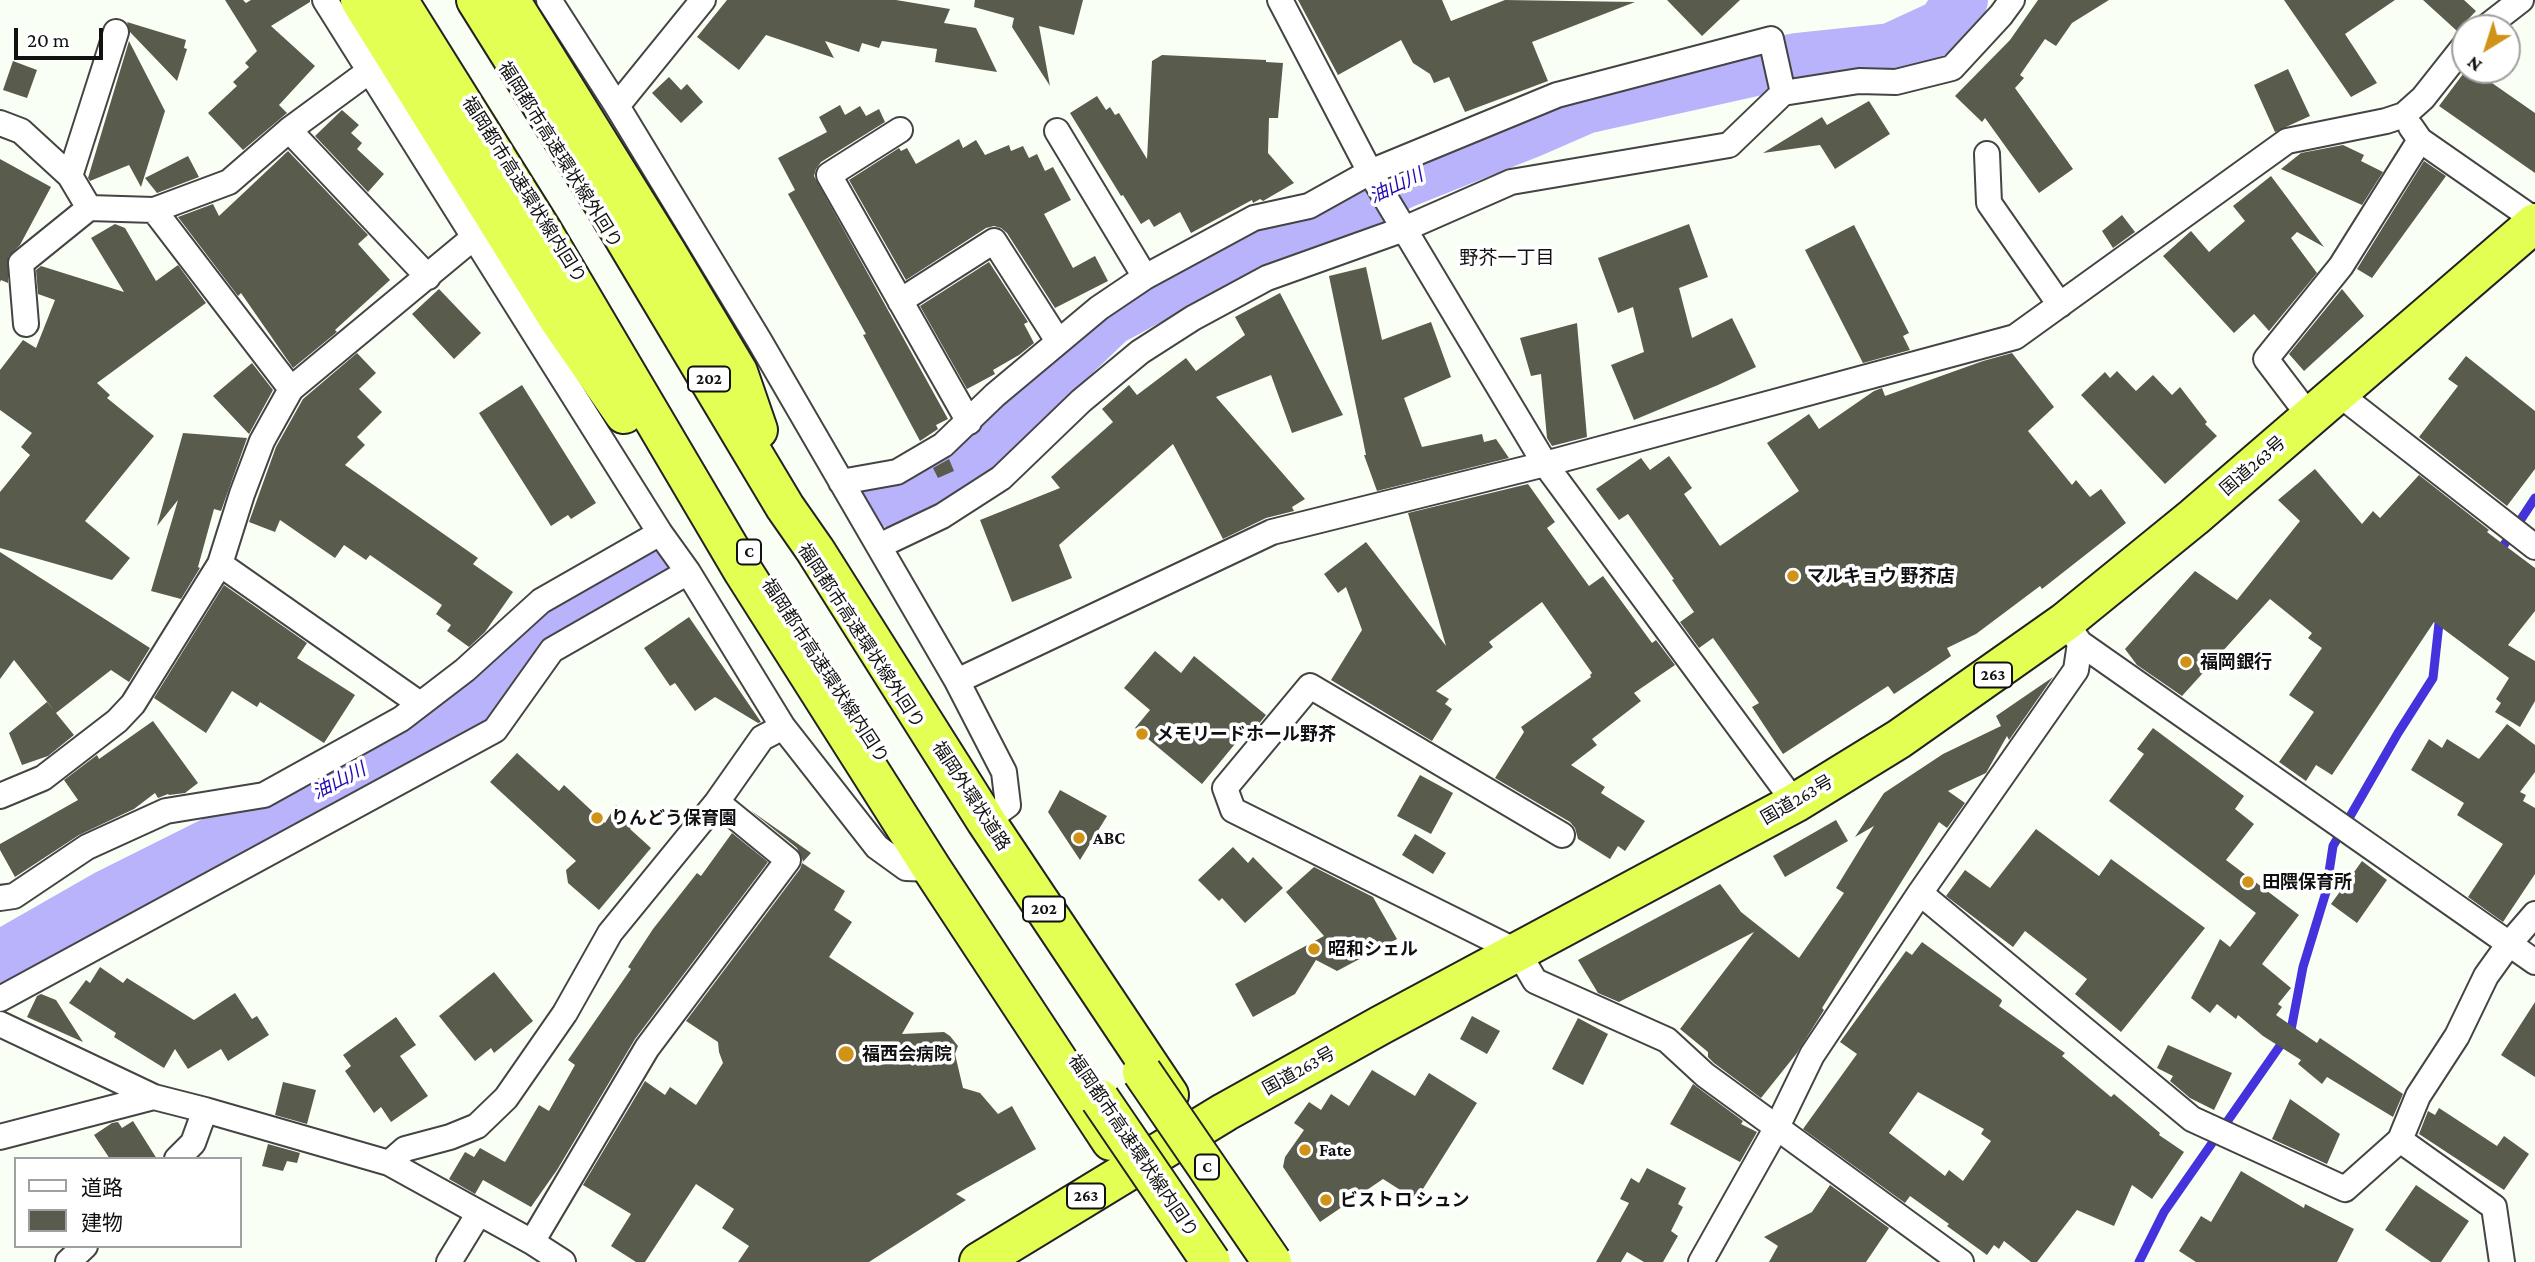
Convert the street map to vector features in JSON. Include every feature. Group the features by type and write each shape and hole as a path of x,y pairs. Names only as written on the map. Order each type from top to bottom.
{"highway":[{"path":"360,0 559,320 644,442 715,520"},
{"path":"398,0 543,232 743,571 932,869 1130,1170 1194,1262"},
{"name":"福岡都市高速環状線内回り","path":"406,0 768,582 1100,1099 1211,1262"},
{"name":"福岡都市高速環状線外回り","path":"464,0 808,555 1142,1072 1272,1262"},
{"name":"福岡外環状道路","path":"476,0 605,206 785,508 815,550 986,821 1281,1262"},
{"path":"510,0 738,372 785,508"},
{"name":"国道263号","path":"979,1262 1194,1132 1381,1026 1795,803 2072,633 2194,517 2535,222"}],"street":[{"path":"325,0 660,533 688,572 783,727 877,847 906,868 932,869"},
{"path":"549,0 617,106 759,340 957,681 1004,772 1008,805 986,821"},
{"path":"617,106 703,0"},
{"path":"1280,0 1370,172 1545,464 1795,803"},
{"path":"879,546 942,516 1001,478 1091,393 1140,352 1193,318 1267,278 1404,229 1511,182 1729,145 1783,93 1859,81 1896,82 1952,68 2012,0"},
{"path":"2504,14 2521,0"},
{"path":"70,176 116,32"},
{"path":"843,486 897,472 943,445 995,395 1098,308 1145,277 1254,218 1310,206 1370,172 1557,95 1771,39 1783,93"},
{"path":"957,681 1272,532 1545,464 2015,337 2287,141 2404,115 2423,98 2451,63"},
{"path":"26,324 21,262 89,208 154,210 229,183 289,130 368,72"},
{"path":"2404,115 2420,140 2535,222"},
{"path":"0,123 21,131 70,176 89,208"},
{"path":"289,130 428,277"},
{"path":"900,130 829,175 968,422"},
{"path":"1057,131 1145,277"},
{"path":"2420,140 2341,266 2266,359 2325,406 2522,537"},
{"path":"1987,154 1989,203 2060,305"},
{"path":"154,210 291,388"},
{"path":"0,796 43,778 117,721 133,704 220,564 262,441 291,388 473,238"},
{"path":"900,301 994,241 1058,341"},
{"path":"0,898 14,895 87,848 166,811 264,795 401,719 465,670 541,601 660,533"},
{"path":"220,564 420,704"},
{"path":"0,999 495,730 552,650 688,572"},
{"path":"2072,633 2354,837 2535,962"},
{"path":"1701,1262 1777,1127 1812,1055 1920,893 2076,670 2072,633"},
{"path":"1562,835 1310,686 1225,788 1233,810 1518,952 1535,981 1667,1040 1705,1075 1961,1262"},
{"path":"389,1163 405,1149 450,1138 477,1126 506,1098 565,1013 610,933 717,802 762,738 783,727"},
{"path":"532,1242 647,1048 788,860 717,802"},
{"path":"1920,893 2192,1119 2345,1189 2400,1140 2418,1096 2457,1036 2486,976 2535,914"},
{"path":"0,1024 154,1097 389,1163 563,1262"},
{"path":"0,1137 154,1097"},
{"path":"179,1157 193,1143 205,1110"},
{"path":"2400,1140 2494,1207 2502,1262"},
{"path":"449,1262 479,1213"},
{"path":"68,1262 83,1248"}],"building":[{"path":"225,0 243,0 246,3 251,0 310,0 271,26 315,66 279,105 287,113 243,150 208,113 237,86 233,82 249,67 245,63 257,51"},
{"path":"727,0 896,0 950,9 944,23 976,28 997,72 935,62 937,49 882,41 879,48 862,43 859,52 825,41 834,58 766,35 739,70 697,37"},
{"path":"975,0 1083,0 1074,35 1039,26 1050,86 1012,27 1014,18 974,7"},
{"path":"1298,0 1442,0 1451,21 1505,0 1635,2 1532,42 1548,81 1465,112 1449,77 1434,83 1430,74 1413,63 1401,40 1338,75"},
{"path":"1667,0 1740,0 1702,36"},
{"path":"2038,0 2109,0 2072,23 2056,46 2045,39 2020,75 2024,78 2015,88 2073,169 2039,193 1985,118 1982,122 1955,96 2010,40"},
{"path":"2284,0 2395,0 2345,34 2377,83 2351,97"},
{"path":"2423,0 2464,0 2476,11 2473,14 2451,14 2451,26"},
{"path":"127,22 186,40 184,48 187,49 177,81 130,32"},
{"path":"129,41 165,111 141,187 129,165 90,181 88,178"},
{"path":"1162,55 1283,63 1278,118 1269,118 1268,153 1294,183 1263,201 1260,199 1253,203 1252,200 1191,233 1180,212 1154,227 1149,219 1141,224 1070,113 1097,96 1106,110 1110,107 1115,115 1119,113 1147,159 1152,61"},
{"path":"13,61 37,70 27,98 3,90"},
{"path":"2288,69 2310,116 2275,132 2254,85"},
{"path":"669,77 681,90 687,84 703,102 681,123 652,93"},
{"path":"2456,84 2493,84 2535,113 2535,173 2439,106"},
{"path":"1869,101 1890,134 1835,169 1820,145 1763,153 1822,117 1827,125"},
{"path":"840,105 845,115 860,106 866,116 879,109 885,122 821,162 814,176 948,419 936,425 938,429 920,441 863,335 866,334 788,194 795,190 778,158 827,132 819,117"},
{"path":"342,110 359,125 351,133 362,143 357,149 384,174 368,192 315,136"},
{"path":"959,139 963,148 976,140 985,155 1009,145 1011,151 1023,146 1029,158 1037,154 1045,171 1053,167 1071,200 1044,214 1073,268 1095,256 1108,281 1055,308 1007,233 994,226 986,228 906,280 849,180 899,148 901,151 907,148 916,164"},
{"path":"2343,145 2364,155 2361,161 2383,172 2362,205 2281,169 2301,153"},
{"path":"288,151 368,235 358,244 390,280 335,330 337,332 293,368 241,293 238,296 178,217 213,204 219,216"},
{"path":"188,156 199,177 157,193 145,178"},
{"path":"0,159 51,187 20,245 8,257 8,283 1,280 0,282"},
{"path":"2424,161 2446,176 2372,278 2357,269"},
{"path":"2271,176 2324,247 2297,232 2291,238 2317,273 2269,331 2254,314 2234,333 2163,256 2191,231 2209,252 2245,221 2233,206"},
{"path":"2122,215 2135,232 2113,248 2102,231"},
{"path":"115,224 125,228 156,281 178,265 206,303 97,383 110,395 107,398 154,436 85,521 130,558 112,580 0,548 0,492 30,455 21,447 32,433 0,410 0,370 23,340 36,348 55,300 38,294 36,270 41,266 124,292 91,238"},
{"path":"1689,224 1708,277 1679,288 1692,338 1732,318 1756,367 1634,420 1611,365 1644,352 1633,307 1618,313 1598,258"},
{"path":"1854,225 1909,333 1903,336 1910,350 1863,363 1805,250"},
{"path":"989,262 1028,322 1024,324 1034,343 993,370 995,374 967,389 920,306"},
{"path":"1366,267 1382,340 1431,322 1451,377 1404,398 1422,447 1482,434 1484,442 1496,439 1509,458 1377,491 1364,455 1329,276"},
{"path":"439,289 481,333 454,359 412,314"},
{"path":"2342,289 2364,316 2304,371 2289,354"},
{"path":"1280,293 1343,415 1292,433 1271,375 1216,397 1305,499 1292,507 1294,511 1266,518 1223,539 1173,444 1059,545 1072,578 1012,602 980,520 1060,488 1051,477 1113,422 1102,409 1129,385 1137,395 1186,358 1196,371 1245,335 1235,317"},
{"path":"1577,323 1587,437 1552,446 1547,438 1541,374 1531,376 1520,338"},
{"path":"357,353 376,373 359,389 382,412 357,437 365,445 345,465 478,558 473,564 513,592 485,632 469,647 447,631 451,625 436,614 442,605 370,555 366,560 344,545 335,558 280,520 275,532 249,522 276,447 303,399"},
{"path":"2012,353 2054,407 2028,431 2072,485 2076,480 2090,497 2101,489 2126,523 2042,589 2040,586 1976,634 1947,648 1951,656 1929,671 1894,694 1888,686 1783,754 1752,707 1759,703 1713,638 1699,648 1680,622 1694,612 1672,580 1674,579 1628,514 1619,520 1596,489 1641,458 1650,470 1669,456 1692,488 1684,494 1720,546 1799,491 1767,443 1809,414 1819,429 1874,391 1882,388 1885,396"},
{"path":"2466,356 2535,411 2535,469 2507,506 2419,437 2458,386 2448,379"},
{"path":"252,363 273,390 249,434 213,396"},
{"path":"2117,371 2136,391 2153,375 2172,395 2180,387 2207,422 2205,424 2217,436 2165,484 2081,395 2105,372 2110,378"},
{"path":"522,385 596,503 571,519 568,515 551,526 479,413"},
{"path":"183,433 247,438 221,511 214,509 198,567 200,568 181,599 151,591 178,500 157,526"},
{"path":"949,459 954,471 938,478 933,468"},
{"path":"2315,469 2362,524 2373,511 2380,518 2419,475 2535,568 2535,611 2508,645 2535,661 2535,701 2520,727 2495,712 2501,703 2496,699 2509,678 2434,622 2332,775 2316,765 2306,781 2279,762 2314,712 2289,695 2322,648 2308,638 2312,633 2270,599 2182,696 2137,665 2125,649 2195,571 2237,600 2300,521 2278,500"},
{"path":"1528,484 1555,522 1547,528 1589,586 1603,576 1652,643 1656,640 1675,665 1634,693 1641,701 1592,739 1597,745 1571,765 1605,787 1601,793 1645,821 1625,851 1618,846 1610,859 1578,839 1570,822 1495,778 1524,732 1521,727 1591,677 1592,673 1542,602 1489,642 1493,647 1436,691 1449,699 1445,704 1452,709 1432,741 1331,680 1362,630 1346,587 1338,593 1324,574 1366,542 1446,646 1408,513"},
{"path":"0,552 150,648 129,682 111,670 56,713 14,660 0,679"},
{"path":"224,585 307,643 297,658 355,695 324,743 260,702 257,707 232,691 206,733 154,698"},
{"path":"689,617 761,722 758,723 715,697 695,711 675,683 670,686 644,648"},
{"path":"1155,651 1181,673 1194,656 1266,715 1248,737 1244,733 1202,784 1135,728 1150,710 1124,688"},
{"path":"2053,677 2009,740 2007,736 1986,773 1948,791 1965,803 1947,828 1939,822 1822,1008 1824,1010 1797,1053 1761,1098 1714,1063 1708,1057 1708,1052 1680,1029 1754,932 1619,1002 1598,993 1578,960 1720,884 1741,912 1799,958 1844,893 1836,888 1874,826 1855,837 1884,793 1943,754 2001,726 1996,716"},
{"path":"47,702 74,735 48,756 22,765 9,733"},
{"path":"153,721 198,783 185,793 168,794 158,798 155,793 134,809 79,835 15,877 0,850 0,844 78,800 64,780 97,755 99,759"},
{"path":"2507,724 2535,745 2535,772 2520,792 2526,795 2523,801 2535,808 2535,874 2503,922 2468,897 2503,844 2457,815 2464,803 2411,770 2429,739 2442,748 2447,739 2479,759"},
{"path":"2153,728 2244,796 2235,809 2254,824 2226,860 2299,915 2262,964 2291,988 2278,1004 2282,1007 2276,1015 2317,1043 2320,1038 2403,1094 2393,1117 2327,1077 2322,1084 2298,1064 2301,1060 2263,1036 2238,1015 2236,1019 2217,1004 2210,1013 2191,998 2220,939 2230,947 2256,913 2109,801 2144,754 2137,749"},
{"path":"517,753 559,791 564,785 605,823 616,805 635,823 630,829 651,848 599,910 568,883 566,870 576,861 490,782"},
{"path":"1420,775 1453,793 1431,834 1397,816"},
{"name":"ABC","path":"1060,790 1107,816 1080,860 1048,812"},
{"path":"750,810 811,853 802,863 797,848"},
{"path":"1836,820 1848,841 1785,877 1773,856"},
{"path":"2036,829 2099,876 2111,859 2205,928 2121,1032 2075,994 2087,979 2025,931 2013,947 1946,896 1965,870 1990,888"},
{"path":"732,833 768,862 635,1039 557,1170 531,1207 483,1180 475,1194 449,1179 465,1152 474,1157 480,1148 505,1162 539,1105 549,1111 575,1065 568,1060 631,969 628,967 653,929 697,873 701,876"},
{"path":"1415,834 1446,853 1433,874 1402,855"},
{"path":"1233,847 1248,863 1253,857 1283,888 1245,923 1222,898 1219,901 1198,880"},
{"path":"2362,861 2387,880 2357,923 2331,904"},
{"name":"福西会病院","path":"802,863 845,891 834,910 852,922 829,957 914,1013 902,1034 944,1032 950,1036 958,1046 955,1054 963,1088 980,1093 998,1114 1012,1106 1036,1149 956,1194 966,1200 869,1262 738,1262 749,1246 722,1228 734,1209 696,1184 645,1262 636,1262 611,1246 631,1214 583,1185 645,1081 665,1095 670,1087 696,1105 723,1063 718,1042 686,1021"},
{"path":"1314,867 1373,897 1397,939 1337,971 1316,960 1295,994 1253,1017 1235,984 1324,936 1286,892"},
{"path":"1922,942 2001,999 1999,1006 2065,1053 2062,1056 2111,1097 2114,1094 2160,1133 2159,1135 2184,1152 2152,1199 2132,1185 2114,1226 2077,1210 2037,1262 2031,1262 2004,1241 1999,1249 1994,1245 1987,1255 1910,1196 1905,1203 1803,1129 1857,1054 1840,1042 1906,951 1912,955","holes":["1918,1092 1984,1129 1981,1134 1991,1141 1963,1181 1949,1170 1945,1176 1889,1133"]},
{"path":"100,967 123,983 127,978 194,1020 235,993 252,1019 257,1016 269,1035 228,1061 221,1049 188,1069 175,1049 164,1068 114,1037 116,1033 69,1003 86,980 90,983"},
{"path":"494,972 533,1021 494,1053 491,1048 475,1061 439,1016"},
{"path":"41,994 56,1000 83,1042 27,1017 37,996"},
{"path":"2535,1002 2535,1077 2501,1055"},
{"path":"1472,1016 1500,1031 1487,1054 1460,1039"},
{"path":"396,1017 416,1045 400,1056 428,1096 391,1122 381,1107 374,1113 345,1071 351,1066 343,1055"},
{"path":"1578,1018 1608,1034 1583,1085 1552,1069"},
{"path":"2168,1045 2232,1073 2214,1110 2190,1098 2170,1081 2173,1076 2157,1068"},
{"path":"1372,1070 1415,1096 1429,1073 1477,1103 1416,1200 1383,1179 1320,1222 1283,1167 1285,1157 1304,1130 1294,1123 1309,1102 1321,1110 1331,1094 1349,1106"},
{"path":"283,1082 316,1090 307,1124 275,1115"},
{"path":"1693,1084 1743,1121 1741,1124 1757,1132 1740,1162 1670,1124"},
{"path":"2290,1099 2340,1134 2327,1164 2272,1139"},
{"path":"2439,1108 2497,1146 2504,1136 2529,1154 2504,1190 2419,1134 2428,1111 2435,1115"},
{"path":"133,1121 156,1157 109,1157 94,1135 112,1123 118,1122 122,1128"},
{"path":"268,1144 300,1153 297,1163 287,1161 283,1171 262,1166"},
{"path":"1647,1168 1686,1188 1678,1204 1683,1207 1671,1231 1678,1236 1663,1262 1644,1262 1627,1252 1621,1262 1596,1262 1629,1203 1620,1199 1631,1178 1639,1183"},
{"path":"2241,1171 2304,1208 2305,1204 2354,1229 2337,1262 2196,1262 2179,1251 2201,1216 2211,1222"},
{"path":"1830,1185 1889,1228 1866,1262 1769,1262 1778,1246 1764,1237 1812,1212"},
{"path":"2416,1185 2469,1221 2441,1262 2431,1262 2385,1230"}],"waterway":[{"name":"油山川","path":"888,500 927,489 964,459 1110,319 1204,268 1295,235 1402,182 1585,107 1796,60 1891,50 1943,26 1961,0"},
{"path":"2498,551 2535,498"},
{"name":"油山川","path":"0,958 107,897 405,748 467,710 526,638 651,569"},
{"path":"2139,1262 2164,1212 2291,1030 2303,967 2326,892 2333,846 2433,678 2440,614"}],"place":[{"name":"マルキョウ 野芥店","path":"1793,576"},
{"name":"福岡銀行","path":"2186,662"},
{"name":"メモリードホール野芥","path":"1142,734"},
{"name":"りんどう保育園","path":"597,818"},
{"name":"ABC","path":"1079,838"},
{"name":"田隈保育所","path":"2248,882"},
{"name":"昭和シェル","path":"1314,949"},
{"name":"福西会病院","path":"846,1054"},
{"name":"Fate","path":"1305,1150"},
{"name":"ビストロ シュン","path":"1326,1200"}],"district":[{"name":"野芥一丁目","path":"1507,258"}]}
